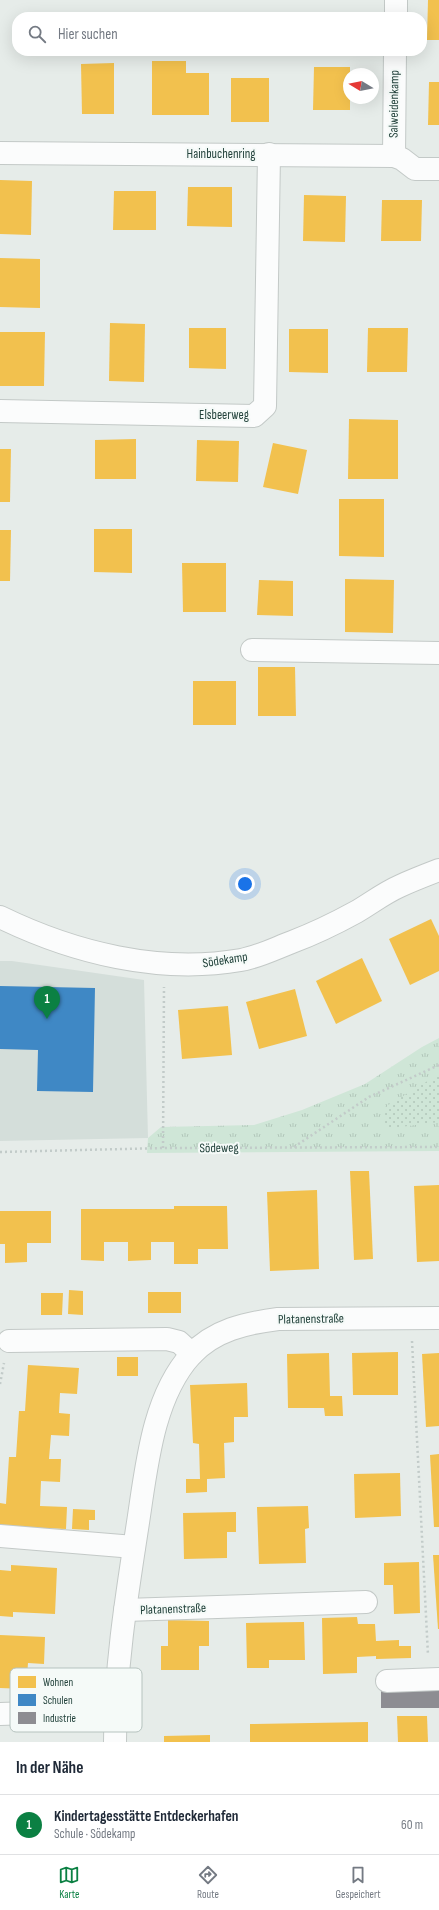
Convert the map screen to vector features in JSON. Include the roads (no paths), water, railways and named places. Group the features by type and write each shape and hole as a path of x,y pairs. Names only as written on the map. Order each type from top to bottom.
{"street":[{"path":"396,0 396,12"},
{"name":"Salweidenkamp","path":"394,156 395,56"},
{"name":"Hainbuchenring","path":"0,153 394,156 402,158 414,169 439,169"},
{"name":"Elsbeerweg","path":"0,411 254,416 265,406 269,154"},
{"path":"252,650 439,654"},
{"name":"Södekamp","path":"0,917 30,931 82,948 128,959 164,964 204,964 250,957 293,942 354,913 399,886 439,870"},
{"name":"Platanenstraße","path":"119,1668 124,1610 148,1460 158,1418 168,1390 179,1370 192,1354 209,1339 232,1328 253,1322 278,1319 439,1318"},
{"path":"9,1341 167,1339 179,1342 192,1354"},
{"path":"0,1536 134,1546"},
{"name":"Platanenstraße","path":"124,1610 366,1602"},
{"path":"387,1680 434,1679"},
{"path":"0,1714 10,1714"}],"place":[{"name":"Kindertagesstätte Entdeckerhafen","path":"47,1019"}]}
